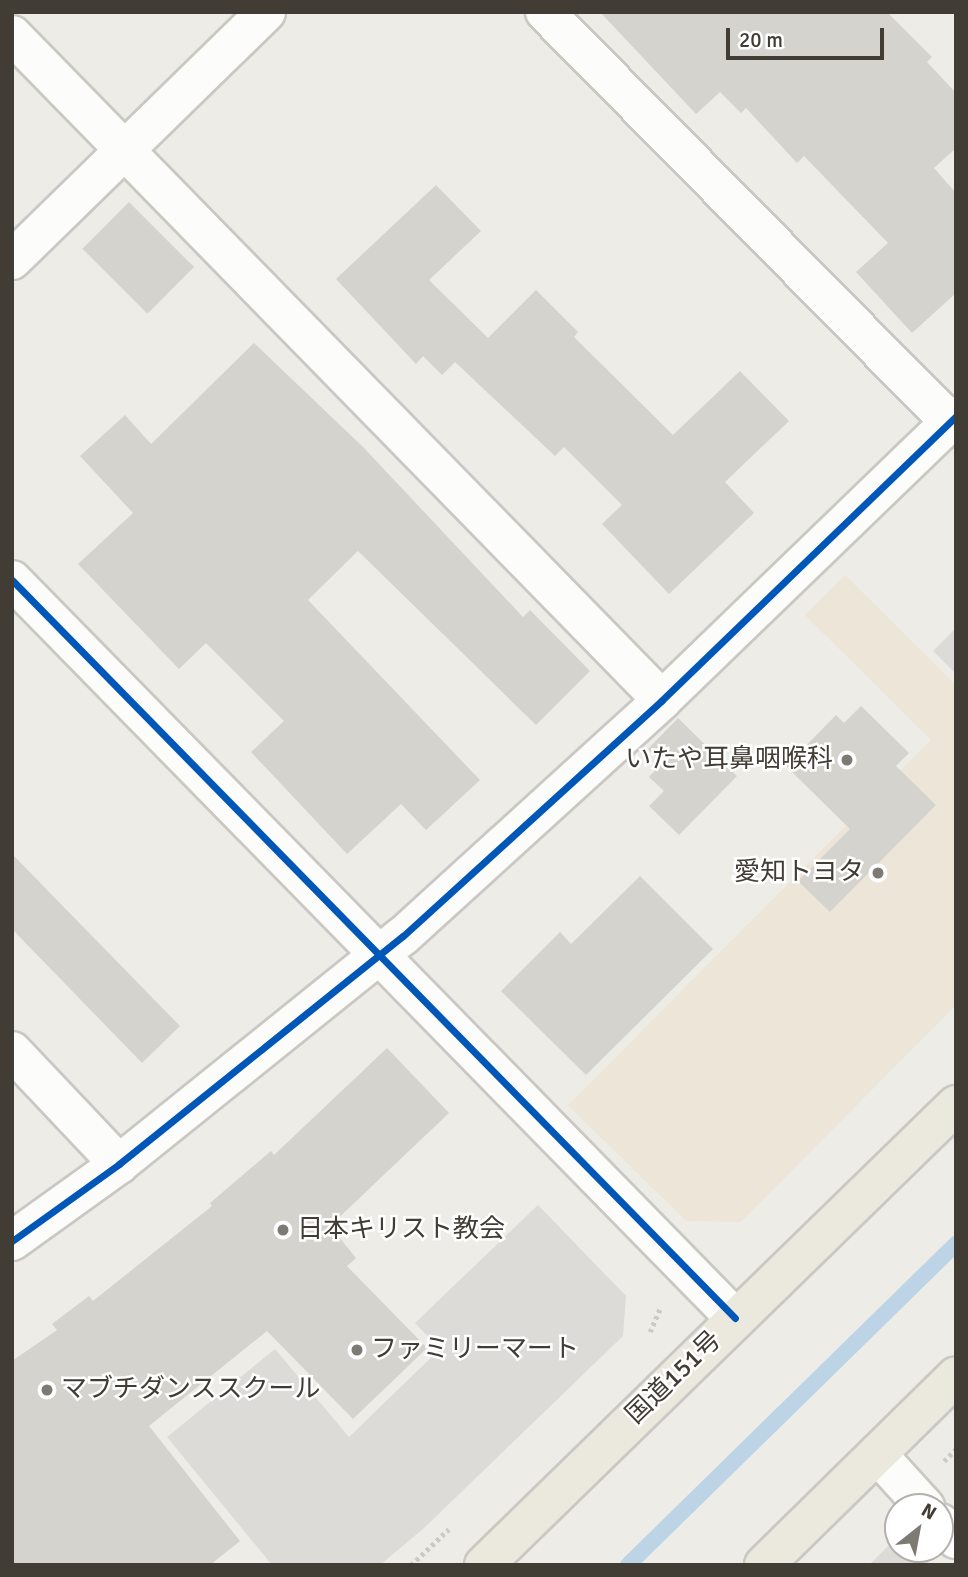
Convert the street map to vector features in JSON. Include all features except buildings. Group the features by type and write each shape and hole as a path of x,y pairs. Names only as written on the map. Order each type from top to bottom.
{"highway":[{"name":"国道151号","path":"484,1565 956,1105"},
{"path":"764,1565 956,1376"}],"street":[{"path":"12,260 126,153 266,12"},
{"path":"12,1241 119,1164 379,956 663,700 953,419 545,12"},
{"path":"12,35 663,700"},
{"path":"12,580 735,1318"},
{"path":"12,1051 119,1164"},
{"path":"877,1454 912,1493"}],"path":[{"path":"644,1340 659,1316 658,1298"},
{"path":"411,1565 460,1518"}],"shaded area":[{"name":"愛知トヨタ","path":"845,575 956,685 956,1005 741,1222 686,1221 568,1105 931,740 805,615"},
{"path":"956,628 956,674 933,651"},
{"path":"538,1205 626,1296 623,1336 423,1529 380,1565 272,1565 167,1437 275,1349 349,1437 440,1349 415,1323"},
{"path":"884,1550 884,1563 930,1565 869,1565"}],"waterway":[{"path":"628,1565 956,1244"}],"cycle path":[{"path":"12,1241 119,1164 403,936 662,700 956,416"},
{"path":"12,580 735,1318"}],"place":[{"name":"いたや耳鼻咽喉科","path":"847,760"},
{"name":"愛知トヨタ","path":"878,873"},
{"name":"日本キリスト教会","path":"283,1230"},
{"name":"ファミリーマート","path":"357,1350"},
{"name":"マブチダンススクール","path":"47,1390"}]}
